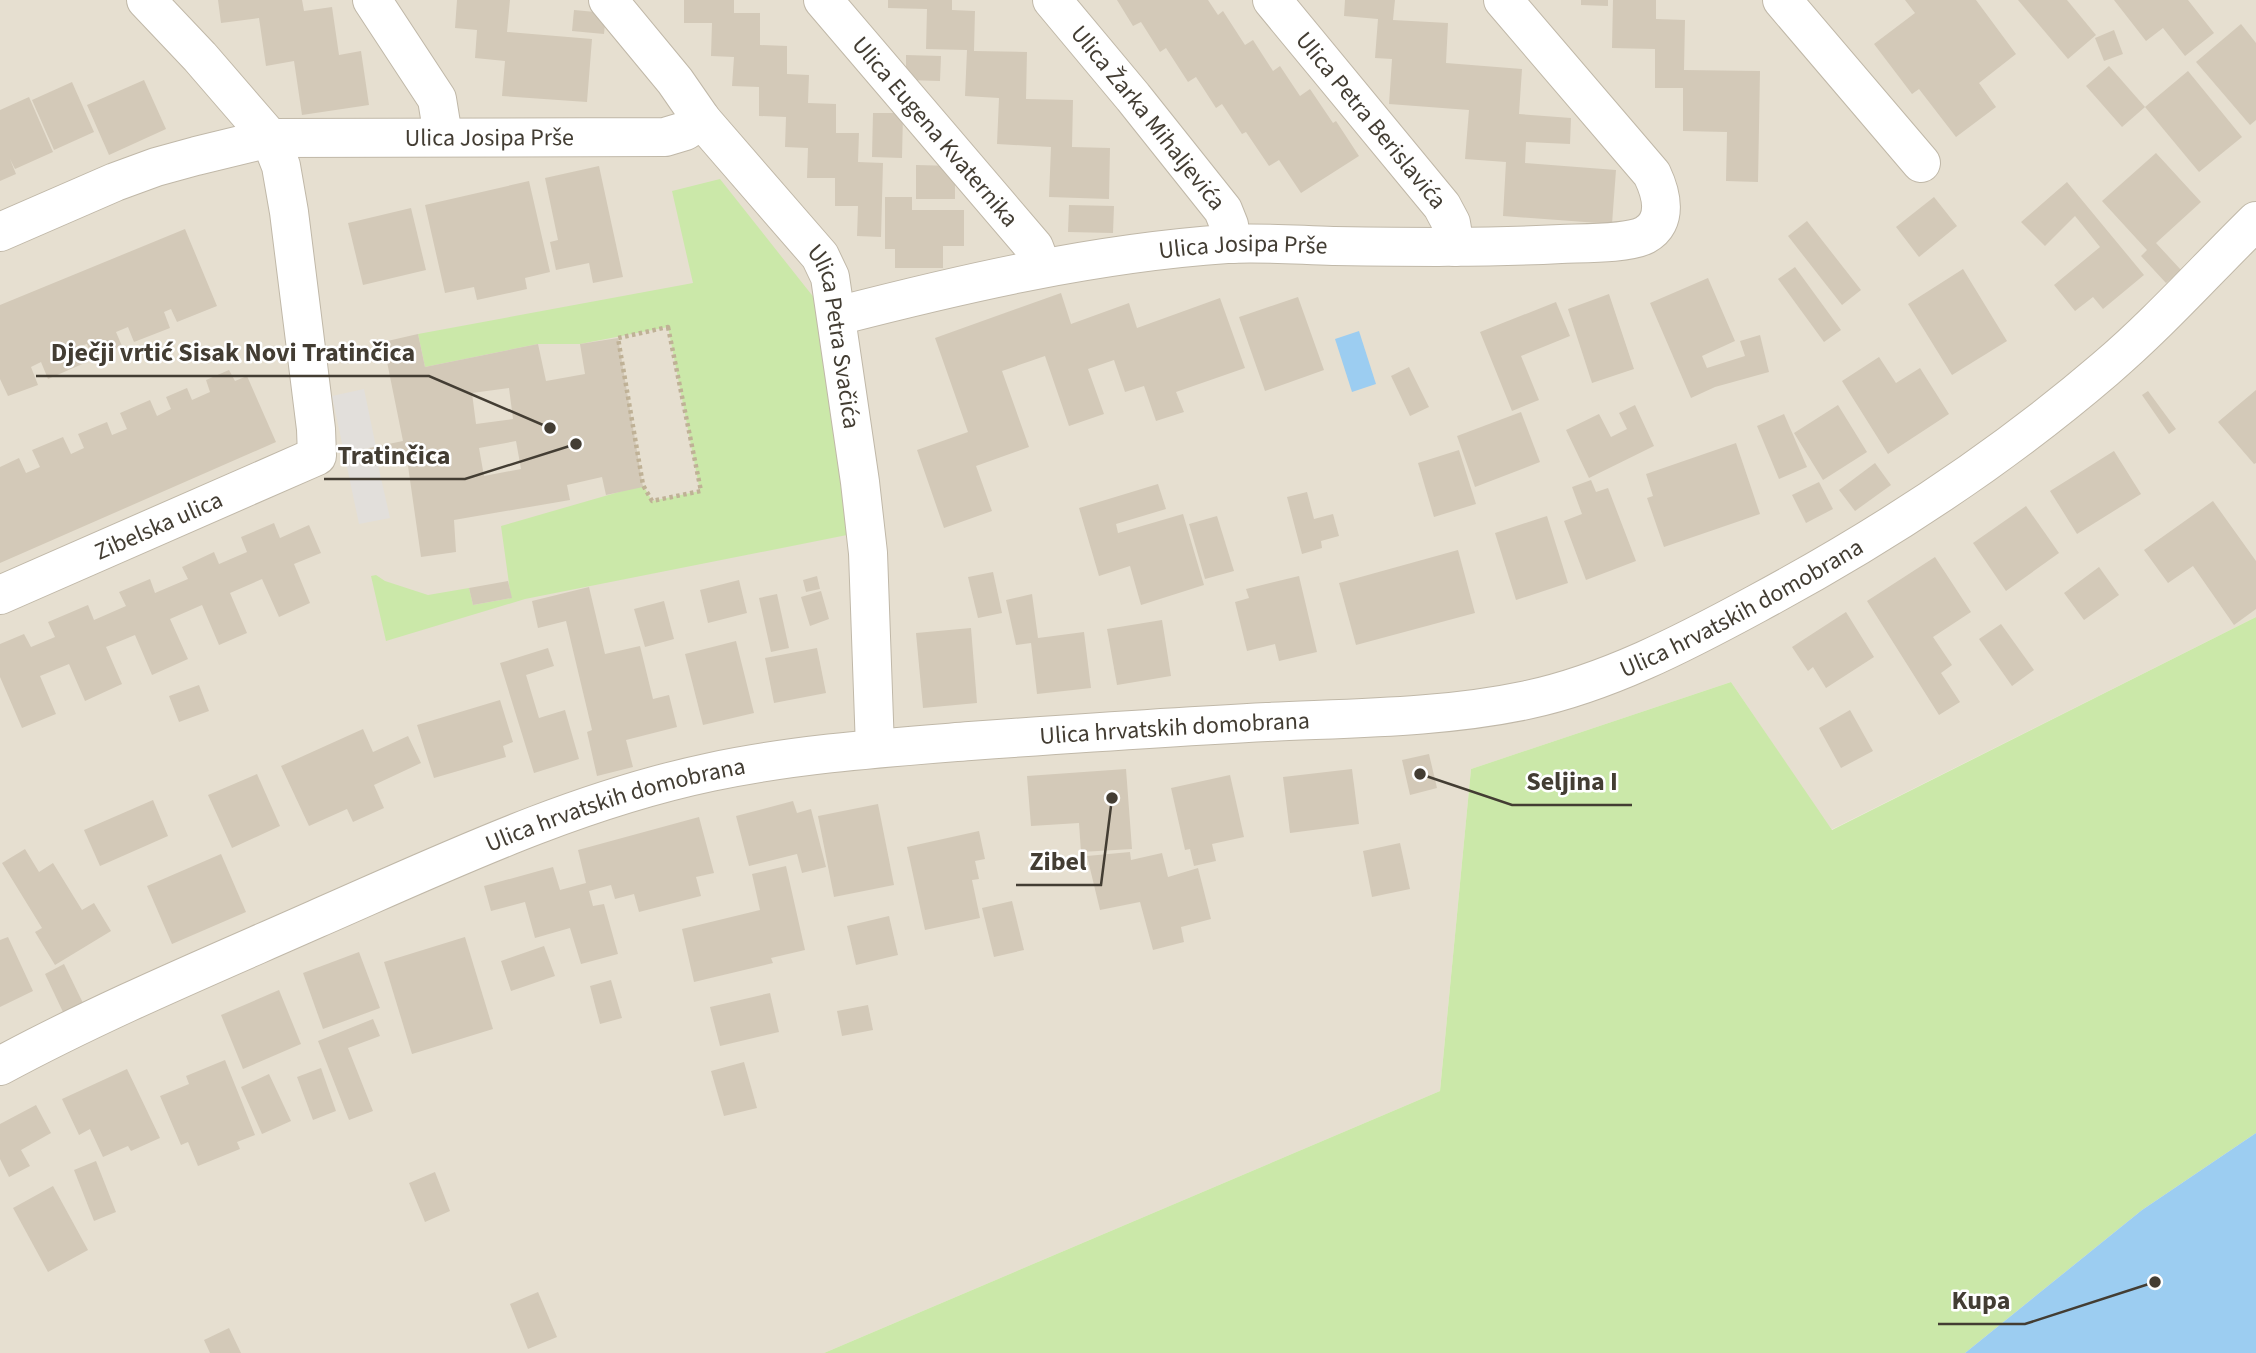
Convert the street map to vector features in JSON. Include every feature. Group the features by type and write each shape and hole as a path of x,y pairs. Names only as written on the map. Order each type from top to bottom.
{"street":[{"path":"146,0 270,138"},
{"path":"372,0 437,99 443,136"},
{"name":"Ulica Petra Svačića","path":"608,0 675,81 702,120 820,256 830,277 868,553 875,748"},
{"name":"Ulica Eugena Kvaternika","path":"823,0 1034,247 1042,268"},
{"name":"Ulica Žarka Mihaljevića","path":"1052,0 1223,210 1232,244"},
{"name":"Ulica Petra Berislavića","path":"1272,0 1442,206 1451,223 1455,247"},
{"name":"Ulica Josipa Prše","path":"837,316 1042,268 1118,255 1232,244 1455,247 1592,243 1634,239 1652,230 1661,213 1662,203 1652,174 1503,0"},
{"path":"1782,0 1921,163"},
{"name":"Ulica Josipa Prše","path":"0,232 156,167 270,138 665,136 685,131 702,120"},
{"name":"Zibelska ulica","path":"0,595 317,456 289,212 281,166 270,138"},
{"name":"Ulica hrvatskih domobrana","path":"0,1066 160,988 401,881 576,810 709,772 875,748 1138,729 1407,715 1494,706 1572,689 1699,634 1771,596 1873,536 1976,469 2057,409 2111,364 2256,220"}],"path":[{"path":"668,327 701,491 652,501 643,485 618,338 668,327"}],"shaded area":[{"path":"0,0 2256,0 2256,617 1831,830 1731,682 1471,769 1440,1091 824,1353 0,1353"},
{"path":"364,389 376,447 368,467 378,465 390,518 359,524 332,396"}],"green space":[{"path":"720,179 819,304 857,533 525,599 386,641 371,576 376,575 385,581 428,595 469,588 473,605 511,598 501,526 643,485 652,501 700,491 668,327 580,344 538,344 425,367 418,334 693,283 672,191"},
{"path":"2256,617 2256,1133 2142,1210 1965,1353 824,1353 1440,1091 1471,769 1731,682 1832,830"}],"water":[{"path":"1359,331 1376,384 1352,392 1335,339"},
{"path":"2256,1133 2256,1353 1965,1353 2142,1210"}],"building":[{"path":"218,0 302,0 304,11 332,7 339,55 361,51 369,105 302,115 294,61 266,66 259,18 221,23"},
{"path":"457,0 510,0 507,32 592,39 587,102 502,96 505,61 475,58 477,30 455,28"},
{"path":"684,0 734,0 734,13 760,13 760,45 787,46 787,74 809,75 808,103 836,104 836,133 859,133 858,162 883,163 881,237 857,236 858,206 835,206 835,178 807,178 808,148 785,147 786,117 759,116 759,87 732,86 734,57 711,56 712,23 684,23"},
{"path":"888,0 952,0 952,10 975,11 974,51 1027,52 1026,99 1073,100 1072,147 1110,148 1109,199 1049,197 1051,147 997,144 999,98 965,96 967,50 926,49 927,9 888,8"},
{"path":"1117,0 1208,0 1218,15 1223,11 1245,45 1253,40 1273,71 1280,66 1300,96 1310,89 1359,156 1301,193 1279,160 1269,166 1246,132 1242,134 1222,104 1216,108 1196,77 1188,82 1166,48 1160,52 1141,22 1133,26"},
{"path":"1345,0 1395,0 1393,20 1448,23 1446,63 1522,69 1519,114 1571,118 1570,144 1526,142 1525,163 1616,170 1612,224 1503,216 1506,162 1465,159 1469,110 1389,104 1392,59 1375,58 1378,19 1344,16"},
{"path":"1581,0 1608,0 1608,6 1581,5"},
{"path":"1613,0 1656,0 1656,19 1685,20 1684,70 1760,71 1758,182 1726,181 1727,132 1683,131 1683,88 1655,88 1655,49 1612,48"},
{"path":"1905,0 1976,0 2016,54 1979,83 1996,107 1956,137 1919,89 1912,94 1874,44 1915,13"},
{"path":"2018,0 2067,0 2096,35 2068,59"},
{"path":"2114,0 2188,0 2214,33 2185,56 2163,28 2146,41"},
{"path":"574,10 606,13 604,34 572,31"},
{"path":"2241,24 2256,43 2256,120 2250,125 2196,62"},
{"path":"2114,30 2123,54 2104,61 2095,38"},
{"path":"906,55 941,56 940,81 906,80"},
{"path":"2109,66 2145,107 2122,127 2086,86"},
{"path":"2188,71 2242,137 2199,172 2145,107"},
{"path":"144,80 166,129 109,155 87,105"},
{"path":"72,82 94,132 54,150 32,100"},
{"path":"29,97 53,152 15,169 10,159 16,174 0,181 0,110"},
{"path":"873,113 903,113 902,158 872,157"},
{"path":"2156,153 2201,202 2156,243 2181,270 2166,283 2141,256 2147,250 2102,201"},
{"path":"916,165 955,166 955,199 916,199"},
{"path":"599,166 623,277 593,283 589,263 556,270 550,242 558,240 545,178"},
{"path":"529,181 550,272 525,278 527,289 477,300 474,287 445,293 425,205"},
{"path":"2067,182 2144,275 2103,309 2093,297 2075,311 2054,285 2100,247 2075,216 2045,246 2021,222"},
{"path":"885,197 912,197 912,210 964,210 964,246 943,246 943,268 895,268 895,249 885,249"},
{"path":"1934,197 1957,226 1919,257 1896,227"},
{"path":"1069,205 1114,206 1113,233 1068,232"},
{"path":"411,208 426,270 363,285 348,223"},
{"path":"1807,221 1861,290 1842,305 1788,236"},
{"path":"185,229 217,306 177,322 171,309 164,312 170,328 134,342 128,327 116,332 122,346 93,359 87,344 81,346 87,362 48,379 41,362 31,367 38,385 8,396 0,379 0,305"},
{"path":"1795,267 1841,330 1824,342 1778,279"},
{"path":"1963,269 2007,341 1952,375 1908,304"},
{"path":"1708,278 1735,341 1702,356 1707,368 1745,356 1740,341 1760,335 1769,372 1715,387 1691,398 1650,303"},
{"path":"1061,293 1071,324 1129,303 1137,328 1220,298 1245,368 1176,392 1184,412 1156,421 1144,386 1125,392 1114,360 1088,369 1104,414 1069,426 1045,356 1002,371 1029,447 976,466 992,511 944,528 917,450 968,432 935,338"},
{"path":"1609,294 1634,369 1592,383 1568,309"},
{"path":"1298,297 1324,370 1265,391 1239,317"},
{"path":"1556,302 1570,336 1521,356 1539,400 1512,411 1480,332"},
{"path":"418,334 425,367 538,344 546,381 585,374 580,344 618,338 643,487 606,495 602,477 567,485 570,500 454,520 456,552 421,557 407,459 368,467 364,449 403,441 383,342","holes":["509,388 513,419 476,424 472,393","516,441 521,469 484,476 479,448"]},
{"path":"1879,357 1896,383 1920,368 1949,414 1888,454 1842,381"},
{"path":"1409,367 1429,407 1410,416 1391,376"},
{"path":"229,370 235,381 247,376 276,442 0,563 0,467 19,458 26,473 40,467 32,450 63,437 71,454 84,448 78,434 107,422 112,435 127,429 120,413 150,400 157,416 171,409 166,397 187,388 192,400 210,392 206,380"},
{"path":"2256,390 2256,463 2254,464 2218,422"},
{"path":"2148,391 2176,429 2169,434 2142,395"},
{"path":"1635,405 1654,446 1589,478 1566,430 1599,414 1611,437 1627,429 1619,413"},
{"path":"1838,405 1867,452 1823,480 1794,433"},
{"path":"1521,412 1540,462 1475,487 1457,436"},
{"path":"1784,414 1807,467 1779,479 1757,426"},
{"path":"1736,443 1760,514 1664,547 1647,498 1653,496 1646,474"},
{"path":"1459,450 1476,504 1434,517 1418,463"},
{"path":"2114,451 2141,494 2077,534 2050,491"},
{"path":"1875,463 1891,485 1855,511 1839,490"},
{"path":"1591,480 1596,492 1608,488 1636,561 1586,580 1564,521 1582,514 1572,487"},
{"path":"1819,482 1833,509 1806,523 1792,495"},
{"path":"1158,484 1166,509 1116,524 1118,533 1183,514 1204,585 1141,605 1130,566 1099,576 1079,508"},
{"path":"1307,492 1314,519 1333,514 1339,536 1321,541 1322,548 1302,554 1287,497"},
{"path":"2213,501 2256,561 2256,609 2234,625 2193,566 2168,583 2144,550"},
{"path":"2026,506 2059,553 2006,591 1973,543"},
{"path":"1217,516 1234,571 1205,579 1189,524"},
{"path":"1547,516 1568,583 1516,600 1495,533"},
{"path":"274,523 280,538 309,525 321,553 294,564 310,603 279,617 262,579 230,593 247,633 219,645 202,605 170,619 188,659 152,675 135,635 106,647 122,684 85,701 69,664 40,676 56,714 22,728 0,677 0,644 24,634 31,647 55,637 48,622 88,605 94,620 126,606 119,592 150,579 155,593 188,579 182,567 214,552 219,564 247,552 241,537"},
{"path":"1458,550 1475,613 1356,645 1339,583"},
{"path":"1935,557 1971,612 1933,637 1952,665 1941,673 1960,702 1939,715 1867,601"},
{"path":"2099,567 2119,595 2084,620 2064,593"},
{"path":"993,572 1002,613 978,618 968,577"},
{"path":"817,576 820,589 806,592 803,580"},
{"path":"1299,576 1317,652 1279,661 1275,644 1247,651 1235,602 1249,598 1246,589"},
{"path":"739,580 747,613 708,623 700,590"},
{"path":"508,581 512,598 473,605 469,588"},
{"path":"589,587 605,654 640,646 653,699 669,695 677,727 626,740 633,767 597,776 587,732 592,730 566,621 538,628 532,601"},
{"path":"821,591 829,619 810,626 801,597"},
{"path":"777,594 789,648 771,652 759,598"},
{"path":"1032,594 1038,638 1084,632 1091,688 1037,694 1031,643 1016,645 1006,600"},
{"path":"664,601 674,639 645,647 634,609"},
{"path":"1846,612 1874,657 1826,688 1813,667 1808,671 1792,647"},
{"path":"1162,620 1171,676 1117,685 1107,629"},
{"path":"2001,624 2034,670 2012,686 1979,639"},
{"path":"971,628 977,703 923,708 916,633"},
{"path":"736,641 754,713 703,725 685,654"},
{"path":"548,648 554,666 526,675 539,718 565,710 579,759 534,773 500,663"},
{"path":"817,648 826,693 774,703 765,658"},
{"path":"199,685 209,711 179,722 169,696"},
{"path":"500,700 513,742 503,746 506,757 434,778 417,725"},
{"path":"1850,710 1873,751 1841,768 1819,728"},
{"path":"363,729 373,752 408,736 421,763 374,785 384,808 353,822 347,809 309,826 281,766"},
{"path":"1429,754 1437,788 1410,795 1402,760"},
{"path":"1126,769 1132,849 1081,852 1079,823 1031,826 1027,776"},
{"path":"1352,769 1359,824 1290,833 1283,777"},
{"path":"257,774 280,826 232,848 208,795"},
{"path":"1230,775 1244,837 1212,844 1216,861 1194,866 1190,849 1185,850 1171,788"},
{"path":"153,800 168,836 100,866 84,830"},
{"path":"793,801 797,813 811,809 826,867 802,873 797,854 749,866 736,816"},
{"path":"878,804 894,885 834,897 818,816"},
{"path":"699,817 714,873 696,877 701,896 639,912 634,894 615,899 611,885 589,891 593,906 604,904 618,954 581,964 570,928 535,938 525,902 491,911 484,886 553,867 560,890 586,883 578,850"},
{"path":"979,831 985,859 975,861 979,879 972,880 980,918 925,930 907,847"},
{"path":"1400,843 1410,889 1372,897 1363,851"},
{"path":"25,849 39,872 53,863 82,910 94,903 111,931 55,965 35,932 42,928 2,863"},
{"path":"1130,852 1131,860 1162,853 1168,877 1198,868 1211,919 1181,927 1184,942 1153,950 1140,902 1100,910 1087,856"},
{"path":"221,854 246,912 172,944 147,886"},
{"path":"786,866 805,950 771,958 773,963 694,982 682,929 760,910 752,874"},
{"path":"1012,901 1024,950 994,957 982,908"},
{"path":"889,916 898,955 856,965 847,926"},
{"path":"8,937 33,991 0,1007 0,940"},
{"path":"465,937 493,1029 412,1054 384,962"},
{"path":"544,946 555,976 511,991 501,961"},
{"path":"359,952 380,1008 323,1029 303,973"},
{"path":"64,964 83,1003 63,1012 45,974"},
{"path":"611,980 622,1018 600,1024 590,986"},
{"path":"279,990 301,1044 243,1069 221,1015"},
{"path":"770,993 779,1032 720,1046 710,1007"},
{"path":"868,1005 873,1030 842,1036 837,1011"},
{"path":"373,1019 380,1036 348,1048 373,1111 349,1120 318,1041"},
{"path":"225,1060 255,1135 237,1142 240,1149 198,1166 188,1142 181,1145 160,1096 189,1084 186,1076"},
{"path":"744,1062 757,1108 724,1116 711,1071"},
{"path":"321,1068 336,1111 313,1120 297,1077"},
{"path":"127,1069 160,1138 131,1151 128,1146 103,1157 90,1129 79,1135 62,1099"},
{"path":"269,1074 291,1121 262,1134 241,1087"},
{"path":"36,1105 51,1133 21,1150 30,1166 9,1177 0,1159 0,1124"},
{"path":"96,1161 116,1212 94,1221 74,1170"},
{"path":"435,1172 450,1211 425,1222 409,1183"},
{"path":"53,1186 88,1250 48,1272 13,1208"},
{"path":"538,1292 557,1337 528,1349 510,1304"},
{"path":"229,1328 241,1353 210,1353 204,1340"}],"place":[{"name":"Dječji vrtić Sisak Novi Tratinčica","path":"550,428"},
{"name":"Tratinčica","path":"576,444"},
{"name":"Seljina I","path":"1420,774"},
{"name":"Zibel","path":"1112,798"},
{"name":"Kupa","path":"2155,1282"}]}
